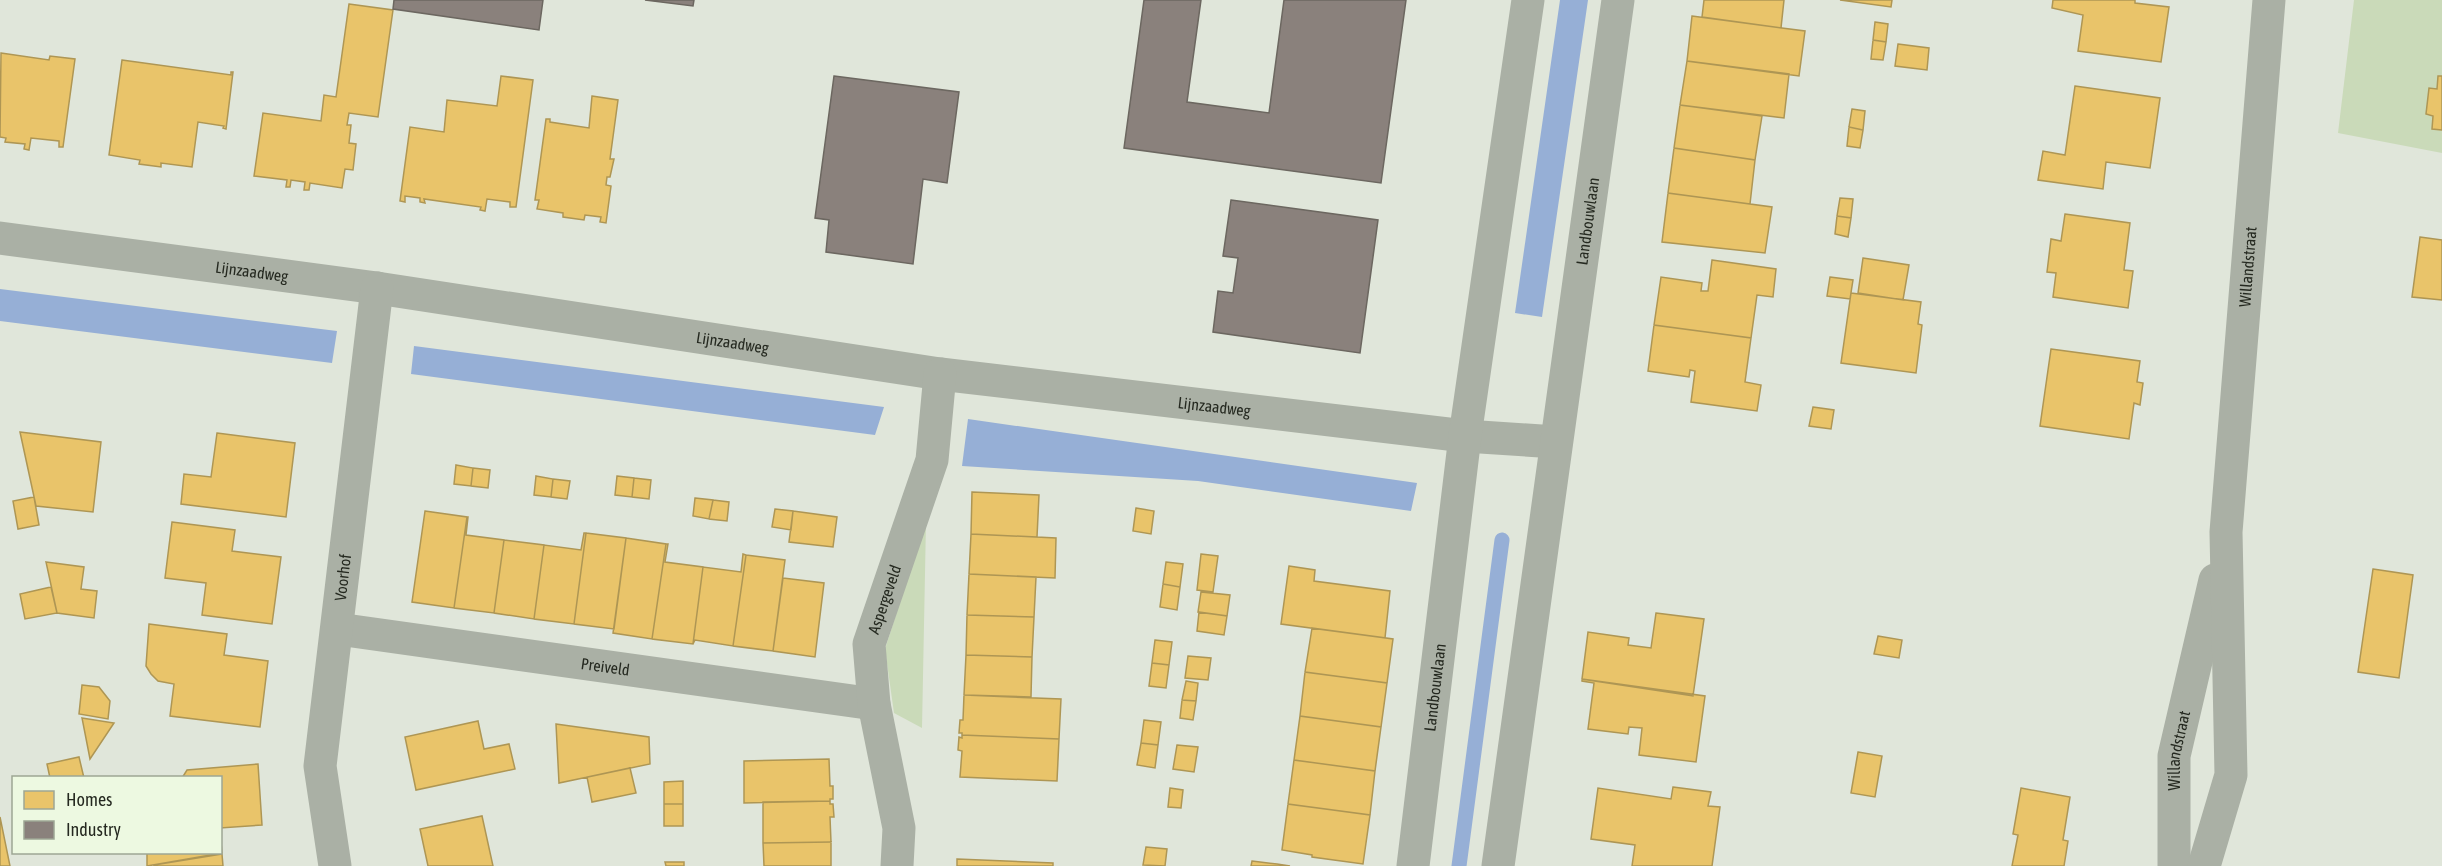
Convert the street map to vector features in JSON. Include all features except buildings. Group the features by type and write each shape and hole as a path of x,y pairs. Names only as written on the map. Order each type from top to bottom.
{"street":[{"name":"Landbouwlaan","path":"1413,866 1465,436 1528,0"},
{"name":"Landbouwlaan","path":"1498,866 1618,0"},
{"name":"Willandstraat","path":"2204,866 2231,775 2226,532 2269,0"},
{"name":"Lijnzaadweg","path":"0,238 377,288 940,374 1465,436"},
{"name":"Voorhof","path":"335,866 321,766 377,288"},
{"name":"Aspergeveld","path":"897,866 899,828 874,704 869,644 932,460 940,374"},
{"path":"1465,436 1556,442"},
{"name":"Willandstraat","path":"2174,866 2174,756 2226,532"},
{"name":"Preiveld","path":"338,628 874,704"}],"green space":[{"path":"2354,0 2442,0 2442,153 2338,133"},
{"path":"926,522 922,728 894,713 885,649"}],"water":[{"path":"1560,0 1588,0 1542,317 1515,313"},
{"path":"0,289 337,331 332,363 0,321"},
{"path":"414,346 884,407 875,435 411,374"},
{"path":"968,419 1417,483 1411,511 1198,481 962,466"}],"waterway":[{"path":"1459,866 1502,540"}]}
